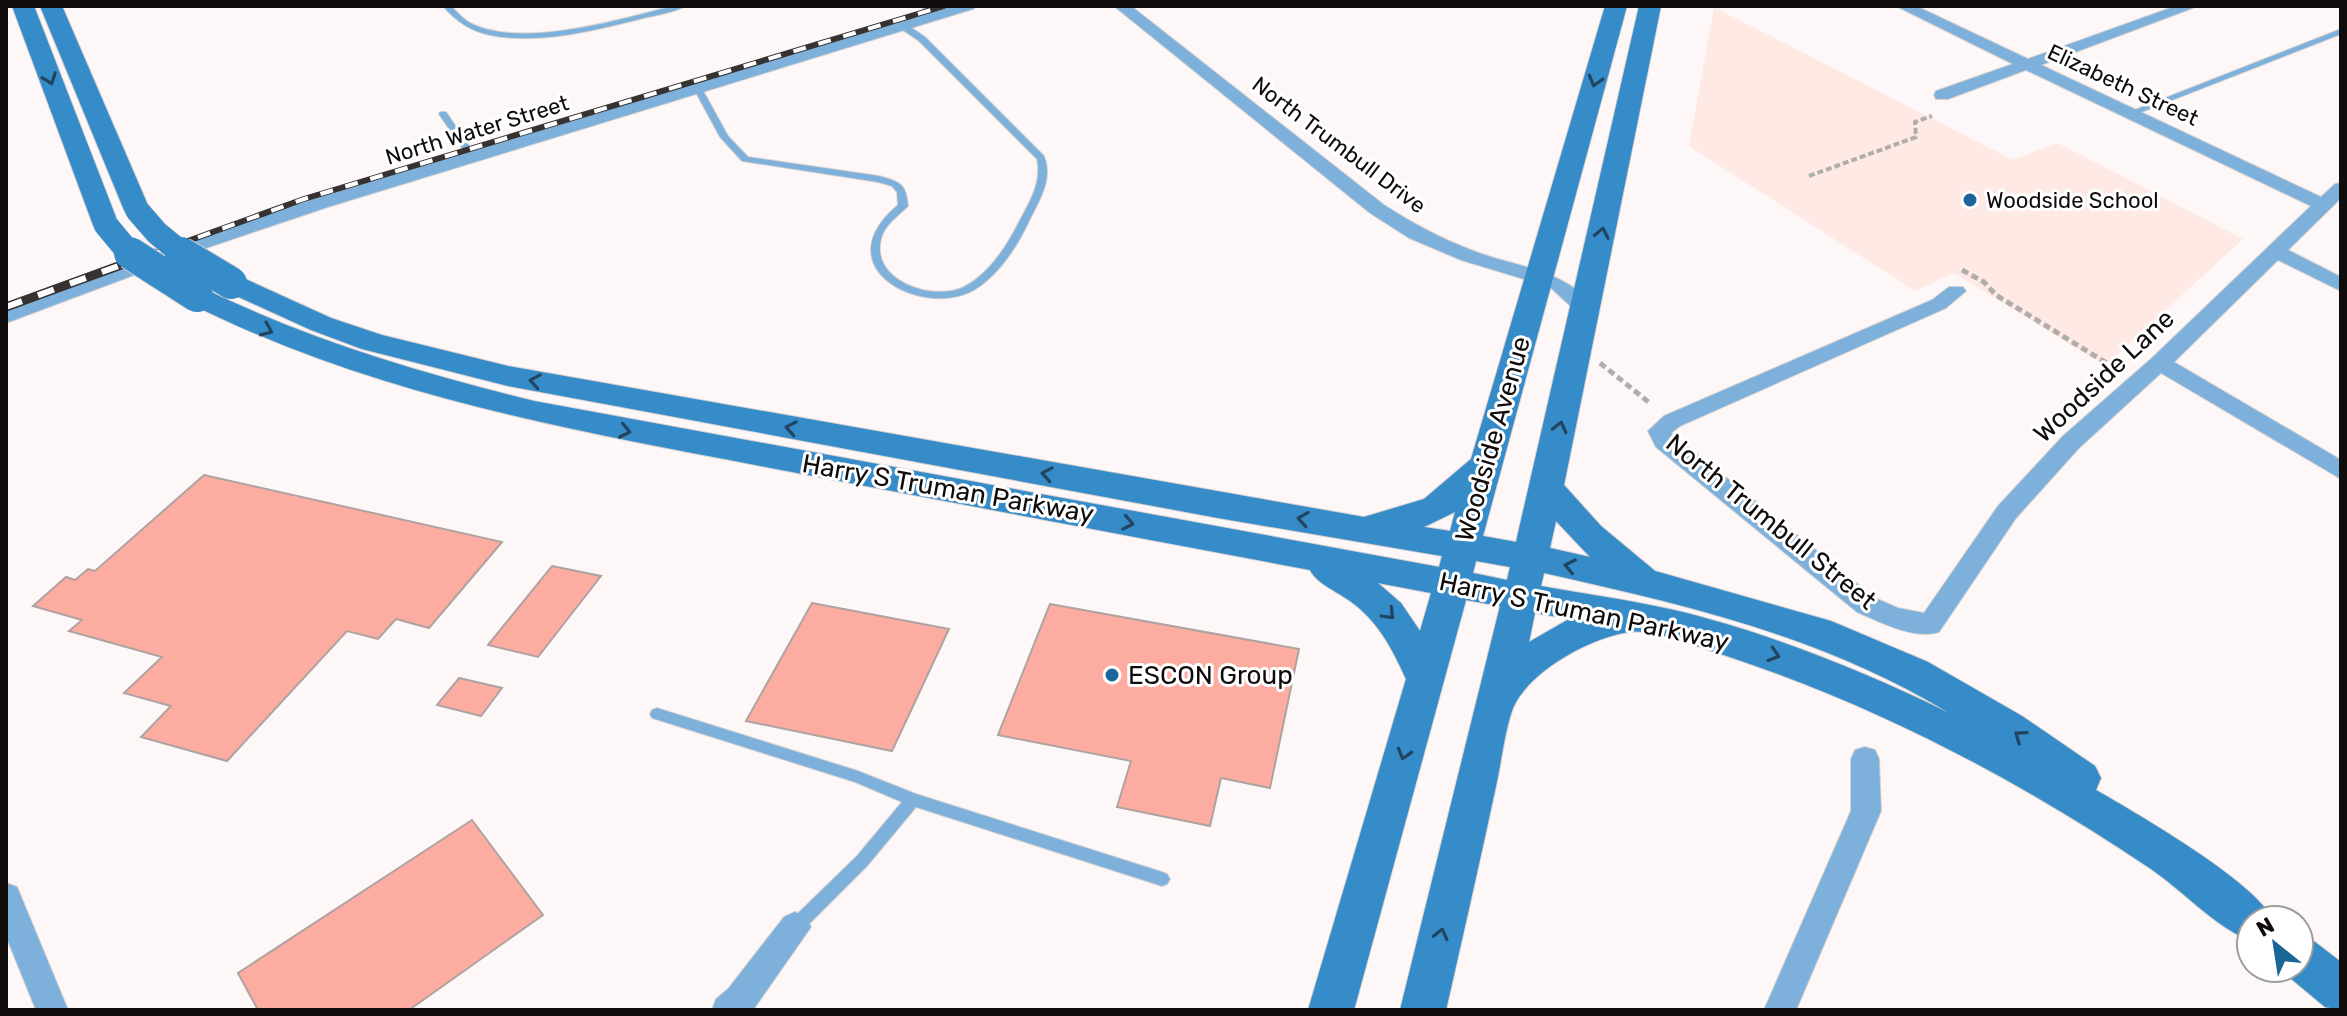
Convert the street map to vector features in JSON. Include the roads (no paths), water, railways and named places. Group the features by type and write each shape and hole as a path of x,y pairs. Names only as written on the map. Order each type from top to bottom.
{"main road":[{"name":"Harry S Truman Parkway","path":"23,6 106,225 133,257 197,296 327,354 453,392 642,434 1675,625 1777,656 1888,701 2042,778 2166,856"},
{"name":"Harry S Truman Parkway","path":"51,6 137,210 151,231 181,255 231,283 321,324 373,342 508,376 1529,557 1653,584 1818,631 1915,673 2008,728 2099,791 2166,856"},
{"name":"Woodside Avenue","path":"1331,1010 1616,6"},
{"path":"1423,1010 1586,310 1650,6"},
{"path":"1354,528 1397,523 1441,506 1454,499 1487,461"},
{"path":"1546,486 1599,546 1653,584"},
{"path":"1302,555 1357,585 1388,611 1401,626 1425,679"},
{"path":"1495,700 1523,668 1562,636 1581,628 1635,618"},
{"path":"2166,856 2235,908"},
{"path":"2315,970 2341,991"}],"street":[{"name":"North Water Street","path":"6,317 202,243 472,156 903,26 930,11 968,6"},
{"name":"North Trumbull Drive","path":"1122,6 1377,209 1416,234 1455,251 1557,283 1586,310"},
{"name":"Elizabeth Street","path":"1904,6 2324,205"},
{"path":"1942,95 2190,6"},
{"name":"Woodside Lane","path":"1930,625 2007,512 2071,442 2160,363 2341,188"},
{"path":"2275,251 2341,285"},
{"name":"North Trumbull Street","path":"1930,625 1893,617 1866,605 1664,441 1659,431 1666,423 1939,304 1959,280"},
{"path":"2160,363 2341,471"},
{"path":"1780,1010 1866,811 1865,759"},
{"path":"6,897 52,1010"},
{"path":"728,1010 740,1000 795,927"}],"lane":[{"path":"447,6 453,18 463,24 495,34 542,35 682,6"},
{"path":"698,89 724,137 745,159 851,173 895,184 902,191 903,206 883,224 875,241 875,256 886,276 910,290 951,296 969,289 994,267 1020,231 1046,176 1041,158 922,39 903,26"},
{"path":"2131,113 2341,31"},
{"path":"443,114 472,156"},
{"path":"657,714 858,777 913,800 1162,879"},
{"path":"795,927 862,861 913,800"}],"railway":[{"path":"149,255 304,199 944,6"},
{"path":"6,307 154,253"}],"place":[{"name":"Woodside School","path":"1970,200"},
{"name":"ESCON Group","path":"1112,675"}]}
